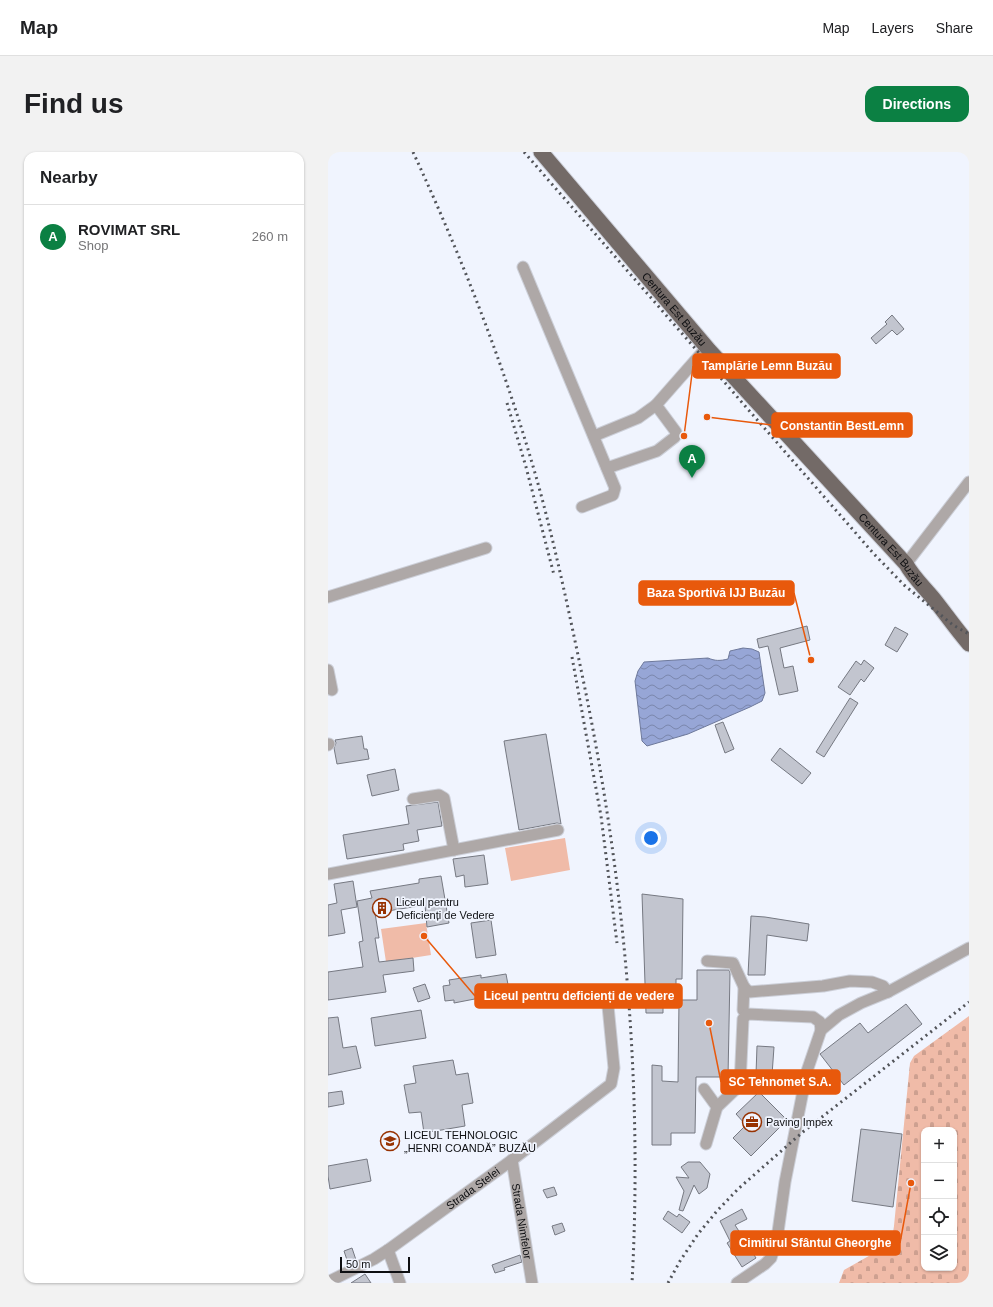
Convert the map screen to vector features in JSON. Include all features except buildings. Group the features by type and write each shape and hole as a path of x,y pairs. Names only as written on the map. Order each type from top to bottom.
{"main road":[{"name":"Centura Est Buzău","path":"541,152 707,347 906,564 912,574 969,644"}],"street":[{"path":"522,267 594,436 614,488 613,495 582,507"},
{"path":"594,436 638,418 656,405 707,347"},
{"path":"607,468 657,451 675,437 676,432 656,405"},
{"path":"906,564 969,482"},
{"path":"328,597 486,548"},
{"path":"328,670 332,690"},
{"path":"413,799 439,795 444,798 454,850"},
{"path":"328,874 558,830"},
{"path":"821,1030 839,1015 860,1003 888,992 969,948"},
{"path":"706,1144 717,1107 740,1085 745,1003 733,964 707,961"},
{"path":"745,1003 850,981 872,982 883,986 888,992"},
{"name":"Strada Stelei","path":"328,1282 374,1259 388,1250 512,1160 611,1084 614,1068 608,1006 603,999 578,993"},
{"path":"736,1283 766,1264 771,1258 777,1239 785,1182 807,1071 821,1030 820,1022 813,1017 745,1003"},
{"path":"704,1089 717,1107"},
{"name":"Strada Nimfelor","path":"512,1160 532,1283"},
{"path":"388,1250 400,1283"}],"green space":[{"path":"565,838 570,870 511,881 505,848"},
{"path":"426,923 431,955 386,962 381,929"},
{"path":"969,1016 969,1283 839,1283 844,1270 890,1244 893,1236 910,1063 914,1056"}],"water":[{"path":"743,648 752,649 759,652 765,693 762,701 688,734 647,746 642,741 635,681 638,671 644,662 708,658 722,660 728,659 730,651"}],"railway":[{"path":"413,152 449,232 497,355 511,396 544,504 562,579 583,679 610,828 627,980 635,1131 635,1207 632,1283"},
{"path":"524,152 874,554 904,585 953,625 969,634"},
{"path":"507,403 526,467 554,575"},
{"path":"572,657 601,816 617,943"},
{"path":"668,1283 680,1261 698,1234 738,1189 804,1131 969,1002"}],"place":[{"name":"Constantin BestLemn","path":"707,417"},
{"name":"Tamplărie Lemn Buzău","path":"684,436"},
{"name":"ROVIMAT SRL","path":"692,478"},
{"name":"Baza Sportivă IJJ Buzău","path":"811,660"},
{"name":"Liceul pentru Deficienți de Vedere","path":"382,908"},
{"name":"Liceul pentru deficienți de vedere","path":"424,936"},
{"name":"SC Tehnomet S.A.","path":"709,1023"},
{"name":"Paving Impex","path":"752,1122"},
{"name":"LICEUL TEHNOLOGIC „HENRI COANDĂ” BUZĂU","path":"390,1141"},
{"name":"Cimitirul Sfântul Gheorghe","path":"911,1183"}]}
